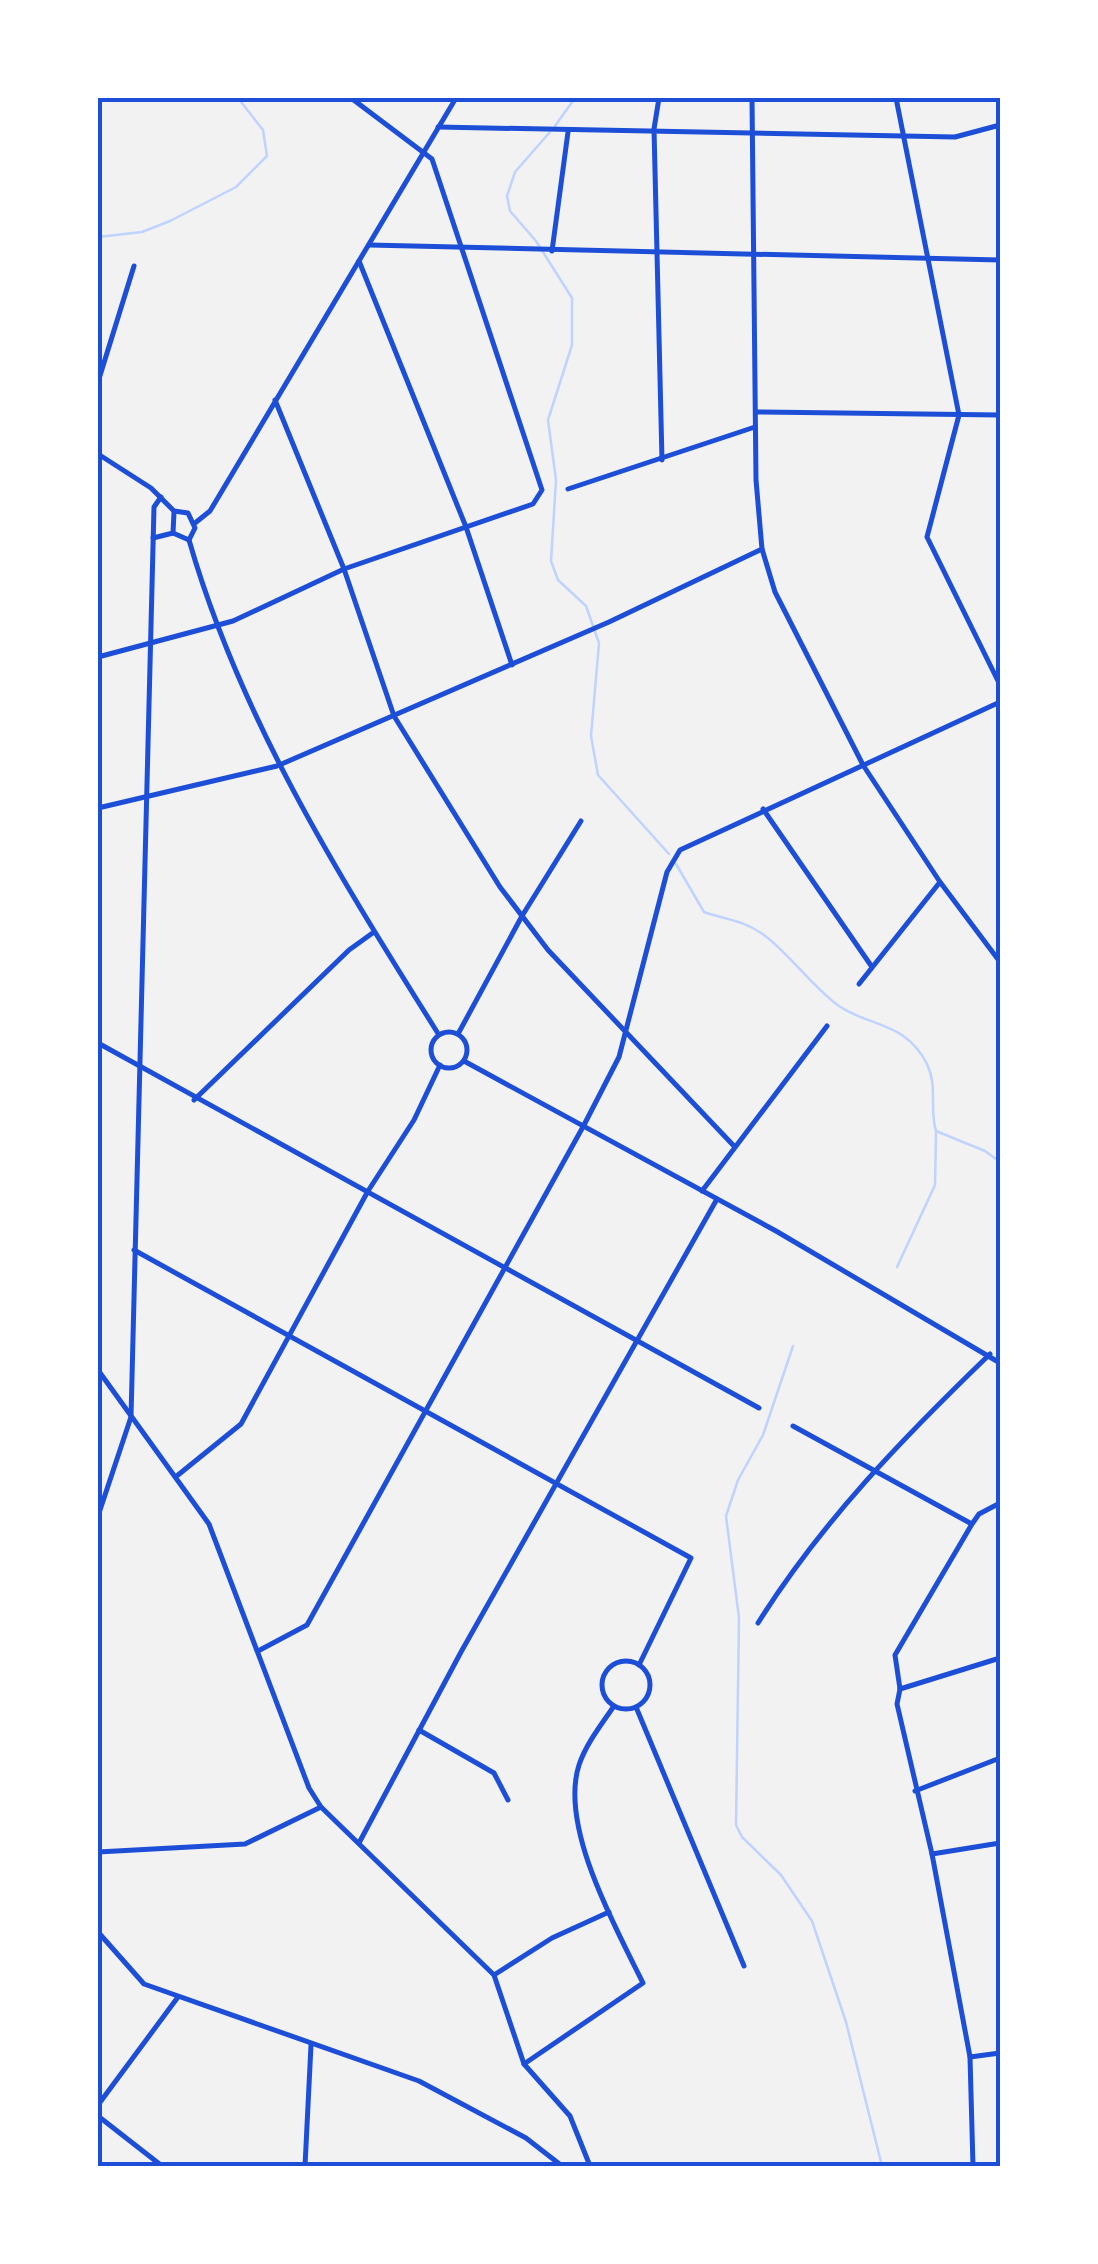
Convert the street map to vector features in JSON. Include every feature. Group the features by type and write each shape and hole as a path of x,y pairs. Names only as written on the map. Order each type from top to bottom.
{"street":[{"path":"98,656 215,627 344,568 534,504 542,490 465,249 425,149 351,98"},
{"path":"439,1036 277,766 215,627 189,540 195,523 210,511 456,98"},
{"path":"659,98 654,132 662,460"},
{"path":"752,98 756,426 762,550 775,592 863,764 940,882 1000,962"},
{"path":"896,98 959,415 928,538 1000,685"},
{"path":"438,128 955,137 1000,125"},
{"path":"552,250 568,132"},
{"path":"367,245 1000,260"},
{"path":"358,260 466,527 512,665"},
{"path":"98,382 134,266"},
{"path":"275,400 344,568 394,716 522,916 734,1145"},
{"path":"756,412 1000,415"},
{"path":"568,490 756,426"},
{"path":"98,454 161,497 174,512"},
{"path":"98,1510 131,1417 154,508 161,497"},
{"path":"174,512 185,511 195,523"},
{"path":"173,533 170,519 174,512"},
{"path":"154,538 173,533 189,540"},
{"path":"98,808 277,766 610,622 762,550"},
{"path":"258,1651 307,1625 502,1266 584,1125 627,1031 672,860 688,844 1000,702"},
{"path":"763,809 872,967"},
{"path":"458,1034 522,916 580,821"},
{"path":"859,984 940,882"},
{"path":"194,1100 350,950 374,932"},
{"path":"702,1190 827,1026"},
{"path":"439,1036 458,1034"},
{"path":"458,1034 467,1046 464,1062"},
{"path":"439,1036 432,1050 440,1065 450,1068 464,1062"},
{"path":"98,1042 194,1100 368,1191 759,1408"},
{"path":"464,1062 717,1198 1000,1363"},
{"path":"178,1476 241,1424 368,1191 414,1120 440,1065"},
{"path":"358,1843 717,1198"},
{"path":"134,1250 290,1332 691,1558 639,1665"},
{"path":"758,1623 832,1518 924,1415 990,1354"},
{"path":"98,1370 210,1524 309,1788 321,1807 494,1975 524,2064 570,2116 590,2166"},
{"path":"793,1426 972,1524"},
{"path":"973,2166 970,2057 932,1854 896,1704 900,1688 894,1662 972,1524 979,1514 1000,1503"},
{"path":"900,1688 1000,1658"},
{"path":"616,1663 639,1665 649,1678 650,1689 636,1707 614,1706 604,1693 606,1673 616,1663"},
{"path":"524,2064 643,1983 609,1912 577,1821 575,1798 584,1752 614,1706"},
{"path":"636,1707 744,1966"},
{"path":"419,1730 494,1773 508,1800"},
{"path":"916,1792 1000,1758"},
{"path":"98,1852 246,1844 321,1807"},
{"path":"932,1854 1000,1843"},
{"path":"494,1975 552,1938 609,1912"},
{"path":"98,1932 144,1984 418,2081 472,2106 561,2166"},
{"path":"98,2105 178,1996"},
{"path":"305,2166 311,2045"},
{"path":"970,2057 1000,2053"},
{"path":"98,2116 162,2166"}],"waterway":[{"path":"98,237 142,232 236,187 267,156 263,130 238,98"},
{"path":"555,126 575,98"},
{"path":"550,132 515,172 507,196 510,211 536,241 572,298 572,345 548,420 556,480 551,561 558,580 586,606 599,643 591,736 598,775 669,854"},
{"path":"676,864 704,912 740,922 761,933 839,1006 908,1040 930,1073 936,1131 985,1151 1000,1162"},
{"path":"897,1267 935,1185 936,1133"},
{"path":"793,1346 763,1435 738,1480 726,1516 739,1618 736,1825 742,1837 781,1875 812,1921 846,2022 882,2166"}]}
